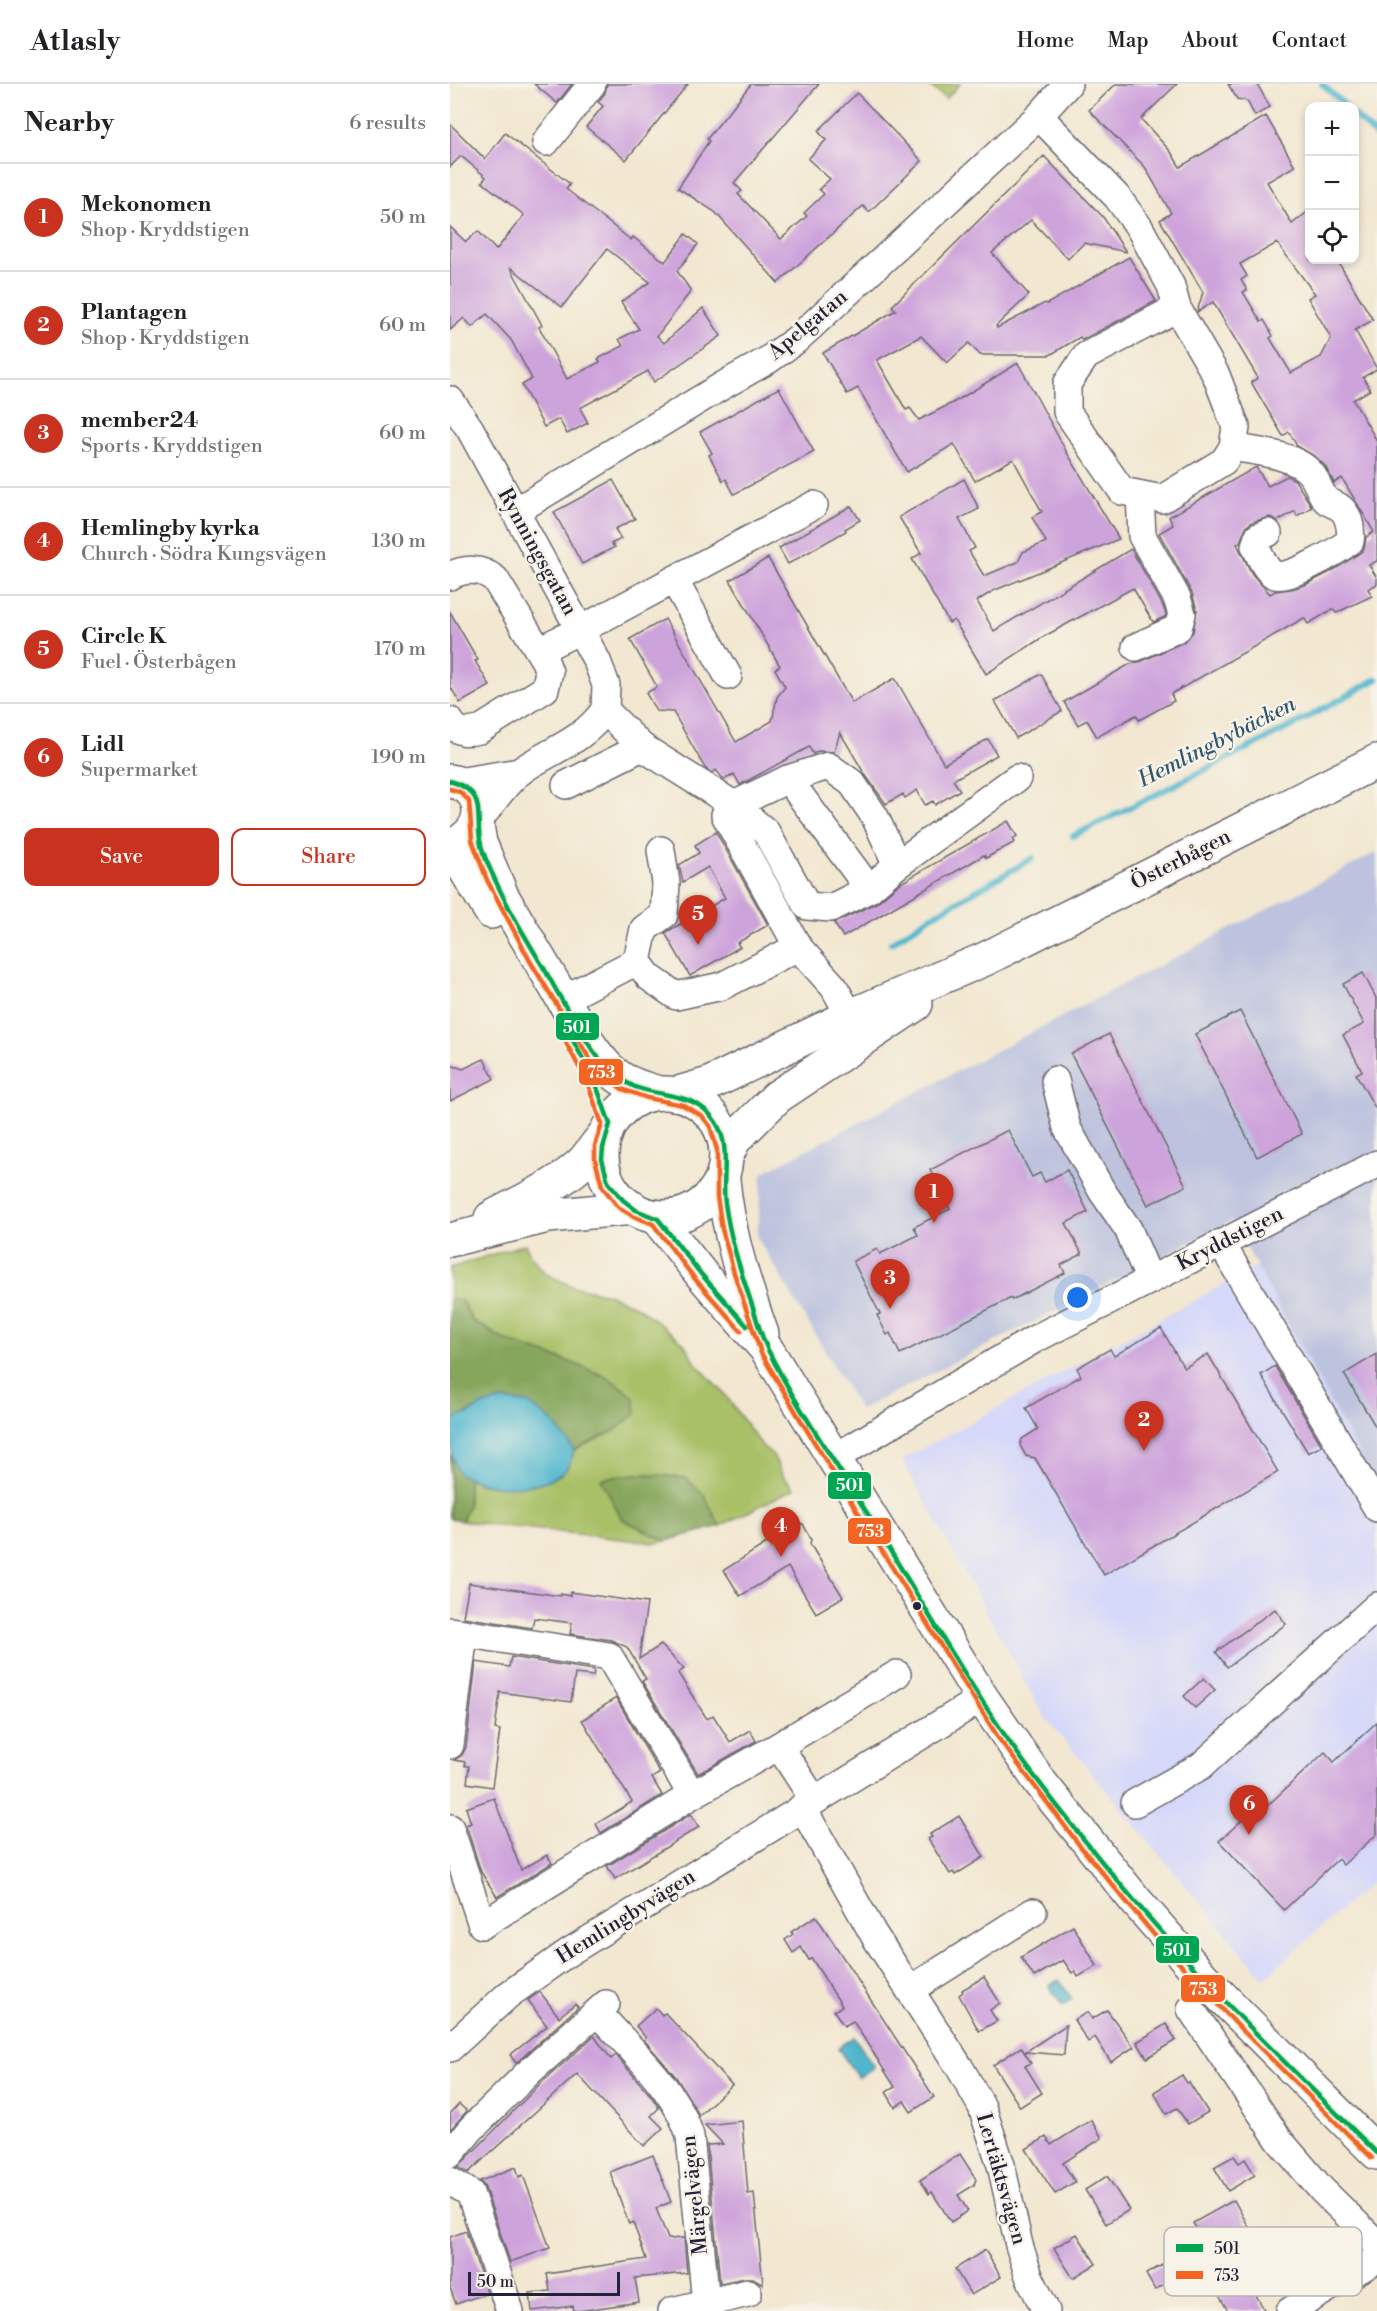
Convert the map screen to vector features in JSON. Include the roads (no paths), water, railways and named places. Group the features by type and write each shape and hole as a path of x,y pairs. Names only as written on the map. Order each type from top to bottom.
{"main road":[{"name":"Österbågen","path":"667,1094 709,1084 850,1016 985,959 1377,761"},
{"path":"454,781 470,789 477,798 480,843 502,896 562,1000 605,1066 627,1084 688,1097 702,1105 721,1129 725,1203 742,1277 767,1350"},
{"path":"450,843 464,839 478,822"},
{"path":"450,851 465,869 580,1052 604,1102 608,1128 602,1157 604,1173 612,1189 623,1202 645,1212 767,1350 982,1698 1040,1782 1171,1943 1377,2153"},
{"name":"Österbågen","path":"724,1168 734,1140 777,1097 985,959"},
{"path":"453,1239 538,1193 583,1162 618,1112 630,1102 644,1096 667,1094"},
{"path":"453,1239 548,1216 645,1212 687,1215 702,1206 714,1194 724,1168"}],"street":[{"path":"546,142 592,84"},
{"name":"Apelgatan","path":"516,511 768,360 796,340 1039,116 1068,84"},
{"path":"1039,116 1118,197 1139,227 1171,286 1177,308 1216,375 1236,427 1233,447 1224,462 1162,499 1122,491 1067,412 1067,384 1086,356 1177,308"},
{"name":"Rynningsgatan","path":"454,415 516,511 597,661 606,685 605,710"},
{"path":"1233,447 1272,455 1301,465 1312,474 1327,501 1341,508 1351,534 1350,541 1336,552 1303,569 1280,577 1272,574 1255,546 1258,537 1268,533"},
{"path":"1136,647 1178,628 1182,614 1177,598 1142,536 1140,495"},
{"path":"539,650 814,505"},
{"path":"450,576 457,572 473,570 487,573 495,579 539,650 549,672 545,689 479,730 467,733 458,731 450,721"},
{"path":"674,580 728,676"},
{"path":"478,822 520,771 587,731 605,710 642,747 730,810 766,832 807,906 831,908 869,889 897,865 1017,778"},
{"path":"566,785 642,747"},
{"path":"730,810 788,779 828,766 852,783 875,817 897,865"},
{"path":"454,781 520,771"},
{"path":"788,779 869,889"},
{"path":"730,810 798,947 834,987 850,1016"},
{"path":"662,849 666,883 664,915 644,929 637,961 649,977 676,996 722,986 798,947"},
{"path":"562,1000 637,961"},
{"path":"1055,1080 1067,1128 1102,1191 1128,1229 1150,1280"},
{"name":"Kryddstigen","path":"834,1458 1033,1340 1377,1164"},
{"path":"1221,1243 1377,1509"},
{"path":"1135,1803 1201,1766 1377,1606"},
{"path":"450,1745 457,1632 609,1656 692,1795"},
{"path":"450,1828 482,1924 692,1795 779,1746 897,1674"},
{"name":"Hemlingbyvägen","path":"450,2048 508,1995 569,1952 982,1698"},
{"path":"779,1746 808,1804"},
{"name":"Lertäktsvägen","path":"808,1804 861,1912 960,2068 982,2107 1001,2165 1019,2245 1029,2276 1046,2311"},
{"path":"910,1990 1033,1912"},
{"name":"Märgelvägen","path":"450,2154 471,2129 528,2073 602,2008 672,2098 686,2121 690,2136 706,2303"},
{"path":"1191,2009 1280,2141 1322,2190 1360,2227"},
{"path":"450,2181 470,2193 510,2311"},
{"path":"1362,2229 1377,2244"},
{"path":"1362,2268 1377,2259"},
{"path":"672,2311 748,2293"},
{"path":"1290,2311 1315,2296"}],"water":[{"path":"503,1400 528,1403 553,1422 574,1450 564,1472 541,1483 517,1487 482,1483 459,1473 452,1455 450,1420 468,1414 483,1405"},
{"path":"1059,1980 1072,1999 1062,2005 1049,1986"},
{"path":"854,2037 874,2067 858,2078 838,2048"}],"waterway":[{"name":"Hemlingbybäcken","path":"1322,84 1342,102"},
{"name":"Hemlingbybäcken","path":"1359,120 1377,137"},
{"name":"Hemlingbybäcken","path":"1073,836 1292,726 1377,679"},
{"name":"Hemlingbybäcken","path":"891,943 925,920 1033,858"}],"place":[{"name":"Circle K","path":"698,945"},
{"name":"Mekonomen","path":"934,1223"},
{"name":"member24","path":"890,1309"},
{"name":"Plantagen","path":"1144,1451"},
{"name":"Hemlingby kyrka","path":"781,1557"},
{"name":"Lidl","path":"1249,1835"}]}
